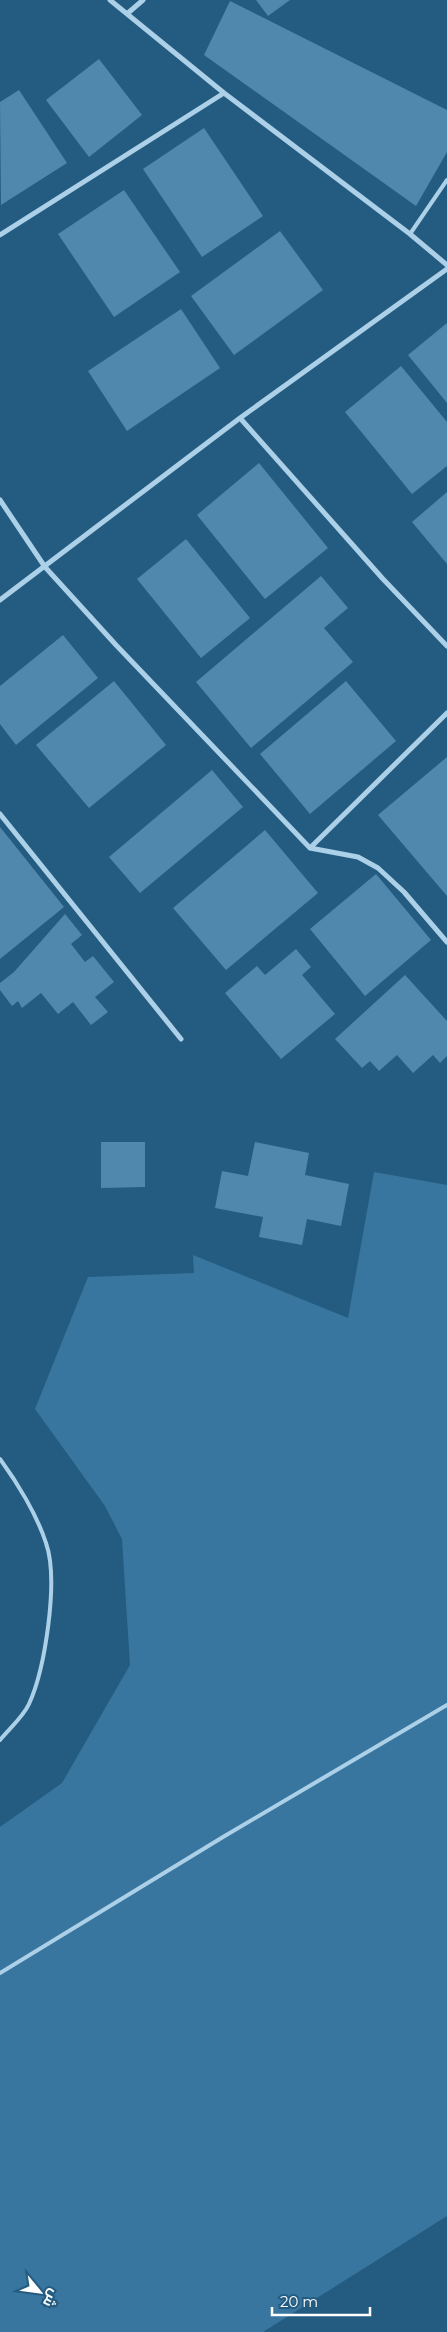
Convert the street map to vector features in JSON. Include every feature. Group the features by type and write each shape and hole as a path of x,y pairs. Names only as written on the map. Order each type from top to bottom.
{"street":[{"path":"0,600 240,418 447,267 410,234 224,93 128,12 110,0"},
{"path":"128,12 143,0"},
{"path":"0,235 224,93"},
{"path":"240,418 384,579 447,646"},
{"path":"0,500 45,567 116,645 310,848 358,857 378,868 404,892 447,942"},
{"path":"310,848 447,712"},
{"path":"0,814 181,1040"}],"lane":[{"path":"410,234 447,180"},
{"path":"0,1459 17,1482 47,1543 52,1590 46,1644 28,1705 0,1740"},
{"path":"0,1973 223,1837 447,1705"}],"shaded area":[{"path":"374,1172 447,1185 447,2216 263,2332 0,2332 0,1827 62,1783 130,1665 122,1539 105,1506 35,1409 88,1277 194,1273 193,1255 348,1318"}],"building":[{"path":"256,0 290,0 268,16"},
{"path":"230,1 447,110 447,152 416,206 204,55"},
{"path":"99,59 142,115 89,157 46,100"},
{"path":"19,90 67,163 1,205 0,102"},
{"path":"204,128 263,216 202,257 143,169"},
{"path":"124,190 180,272 114,317 58,234"},
{"path":"280,231 323,290 234,355 191,296"},
{"path":"181,309 220,368 127,431 88,371"},
{"path":"447,323 447,403 408,355"},
{"path":"401,366 447,422 447,466 412,494 345,412"},
{"path":"259,463 328,548 265,599 197,515"},
{"path":"447,492 447,564 412,522"},
{"path":"186,539 250,618 201,658 137,579"},
{"path":"321,576 348,608 324,628 353,662 251,748 196,682"},
{"path":"63,635 98,678 16,745 0,724 0,686"},
{"path":"114,681 166,745 89,808 36,745"},
{"path":"346,681 396,741 310,814 260,754"},
{"path":"447,757 447,896 378,815"},
{"path":"212,770 243,807 140,893 109,857"},
{"path":"0,827 64,907 0,959"},
{"path":"265,830 318,893 226,970 173,908"},
{"path":"376,874 431,940 365,996 310,929"},
{"path":"65,914 82,935 71,944 85,962 93,956 114,982 95,997 108,1012 91,1025 73,1002 58,1014 41,993 22,1008 18,1001 12,1006 0,990 0,983 14,972"},
{"path":"296,949 311,967 302,975 335,1014 281,1059 225,993 257,966 265,975"},
{"path":"405,975 447,1021 447,1056 440,1063 433,1055 413,1073 397,1055 379,1071 370,1061 362,1068 335,1039"},
{"path":"101,1142 145,1142 145,1187 101,1188"},
{"path":"255,1142 309,1153 305,1175 349,1184 341,1226 307,1219 302,1245 259,1237 263,1217 215,1208 222,1171 248,1176"}]}
